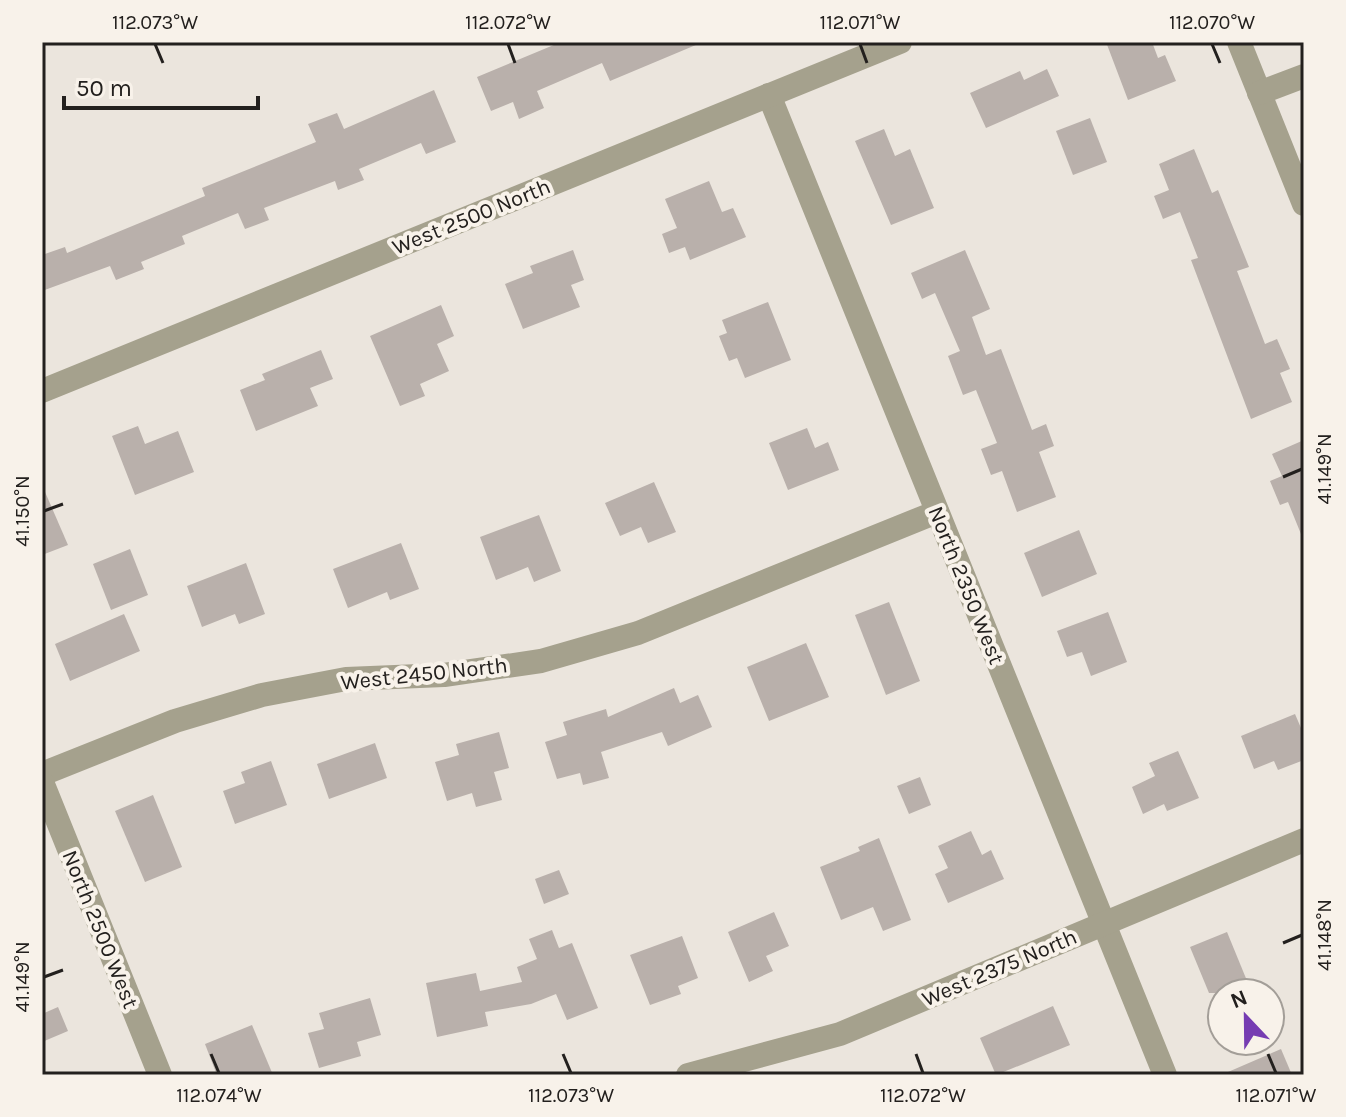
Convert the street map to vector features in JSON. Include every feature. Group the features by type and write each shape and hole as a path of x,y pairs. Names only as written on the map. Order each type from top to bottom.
{"street":[{"name":"West 2500 North","path":"42,391 900,42"},
{"path":"1239,42 1304,204"},
{"path":"1259,93 1304,76"},
{"name":"North 2350 West","path":"769,95 1165,1075"},
{"name":"West 2450 North","path":"42,774 175,721 262,695 346,679 444,675 541,661 638,633 937,512"},
{"name":"North 2500 West","path":"42,782 160,1075"},
{"name":"West 2375 North","path":"688,1075 840,1034 1304,840"}],"building":[{"path":"561,42 703,42 610,81 602,63 537,91 544,108 519,119 513,102 491,111 477,77"},
{"path":"1106,42 1152,42 1158,58 1165,55 1176,81 1128,100"},
{"path":"1047,69 1059,96 986,128 970,93 1020,71 1024,80"},
{"path":"434,90 456,142 426,154 421,143 359,169 364,180 338,190 335,181 264,208 269,220 245,229 238,213 182,236 185,244 141,262 144,269 116,280 110,266 42,291 42,255 65,247 67,253 205,196 202,188 316,142 308,124 337,113 344,129"},
{"path":"1090,118 1107,162 1073,175 1056,131"},
{"path":"884,129 895,156 910,149 934,208 891,225 855,141"},
{"path":"1194,149 1212,193 1218,190 1249,267 1237,271 1265,344 1277,339 1290,369 1280,373 1292,402 1251,419 1191,260 1198,258 1180,212 1163,219 1154,196 1169,190 1159,164"},
{"path":"709,181 722,212 733,208 746,237 690,260 685,247 669,253 662,234 677,228 665,199"},
{"path":"573,250 584,280 571,285 580,307 523,329 505,284 533,273 530,266"},
{"path":"965,250 990,309 972,317 986,355 1001,349 1032,430 1046,424 1054,446 1039,452 1056,497 1017,512 1002,471 991,475 981,449 997,443 976,390 963,395 948,356 960,351 935,293 922,299 911,273"},
{"path":"768,302 791,360 745,378 737,358 729,361 719,336 727,333 722,320"},
{"path":"441,305 454,336 437,344 449,371 420,384 425,396 400,406 370,336"},
{"path":"321,350 333,379 310,388 318,406 256,431 240,390 265,380 262,374"},
{"path":"138,426 145,444 178,431 194,472 135,495 112,436"},
{"path":"807,428 815,448 828,442 839,470 788,490 769,443"},
{"path":"1304,440 1303,539 1288,502 1280,505 1270,481 1282,476 1272,454"},
{"path":"654,482 676,532 648,543 641,527 620,536 605,503"},
{"path":"42,485 68,545 42,555"},
{"path":"539,515 561,571 534,582 528,567 496,580 480,537"},
{"path":"1079,530 1097,574 1042,597 1024,553"},
{"path":"401,543 419,589 390,600 387,592 348,608 333,569"},
{"path":"130,549 148,595 111,610 93,564"},
{"path":"246,563 265,614 239,624 235,614 202,627 187,586"},
{"path":"889,602 920,681 886,695 855,615"},
{"path":"1108,612 1127,662 1091,676 1082,652 1067,657 1057,631"},
{"path":"124,614 140,651 70,681 55,644"},
{"path":"806,643 829,697 769,721 747,667"},
{"path":"674,688 680,703 698,695 712,727 668,746 662,732 601,752 609,778 583,785 580,773 557,779 545,742 567,735 563,722 606,709 608,717"},
{"path":"1295,714 1304,735 1304,760 1278,770 1274,761 1254,769 1241,736"},
{"path":"499,732 509,768 494,772 502,800 476,807 472,793 447,801 435,762 459,755 456,744"},
{"path":"375,743 387,778 329,799 317,764"},
{"path":"1178,751 1199,798 1167,811 1164,804 1143,814 1132,787 1155,776 1149,763"},
{"path":"271,761 287,805 235,824 223,791 245,783 241,772"},
{"path":"920,777 931,805 909,814 897,786"},
{"path":"153,795 182,867 145,882 115,811"},
{"path":"971,831 982,855 991,850 1004,879 948,903 935,874 948,868 938,846"},
{"path":"879,838 911,920 883,931 873,907 841,920 820,867 860,851 858,847"},
{"path":"559,870 569,894 544,904 535,879"},
{"path":"774,912 789,946 766,956 773,971 749,982 728,932"},
{"path":"552,930 559,948 572,943 598,1008 567,1020 556,994 531,1004 485,1012 488,1026 437,1037 426,983 476,973 480,991 522,982 517,967 537,959 529,939"},
{"path":"1227,932 1245,977 1206,977 1206,986 1190,947"},
{"path":"682,936 698,978 678,986 681,994 650,1005 630,955"},
{"path":"370,998 381,1035 357,1042 361,1056 319,1068 308,1033 324,1029 319,1013"},
{"path":"1053,1006 1070,1045 996,1075 980,1038"},
{"path":"58,1007 68,1031 42,1042 42,1014"},
{"path":"252,1025 273,1075 217,1075 205,1044"},
{"path":"1263,1057 1284,1057 1292,1075 1221,1075"}]}
